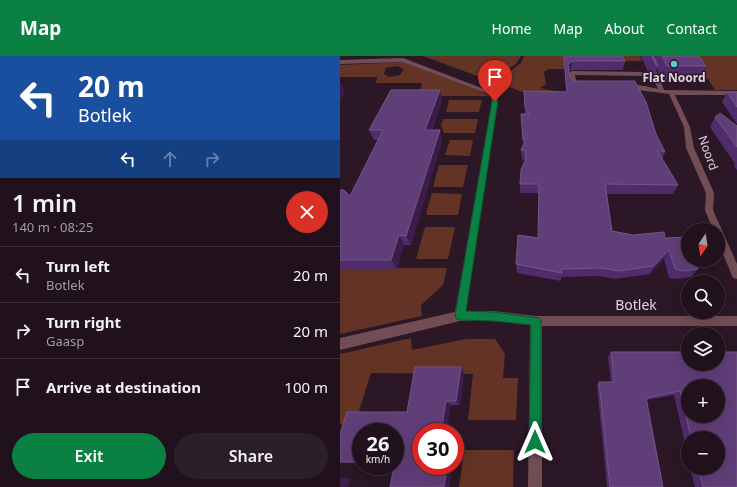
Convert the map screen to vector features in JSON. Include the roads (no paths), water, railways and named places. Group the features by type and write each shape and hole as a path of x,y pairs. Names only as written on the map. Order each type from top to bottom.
{"street":[{"path":"647,56 662,92"},
{"path":"340,62 408,61 494,94 495,101 460,316"},
{"path":"587,87 574,87 572,73 645,74"},
{"path":"616,87 638,87 671,93 737,93"},
{"name":"Noord","path":"671,93 686,127 690,148 710,193 709,210 715,223"},
{"name":"Noord","path":"725,247 737,275"},
{"name":"Botlek","path":"340,344 460,316 493,316 536,321 737,321"},
{"path":"535,487 536,321"}],"place":[{"name":"Flat Noord","path":"674,64"}]}
